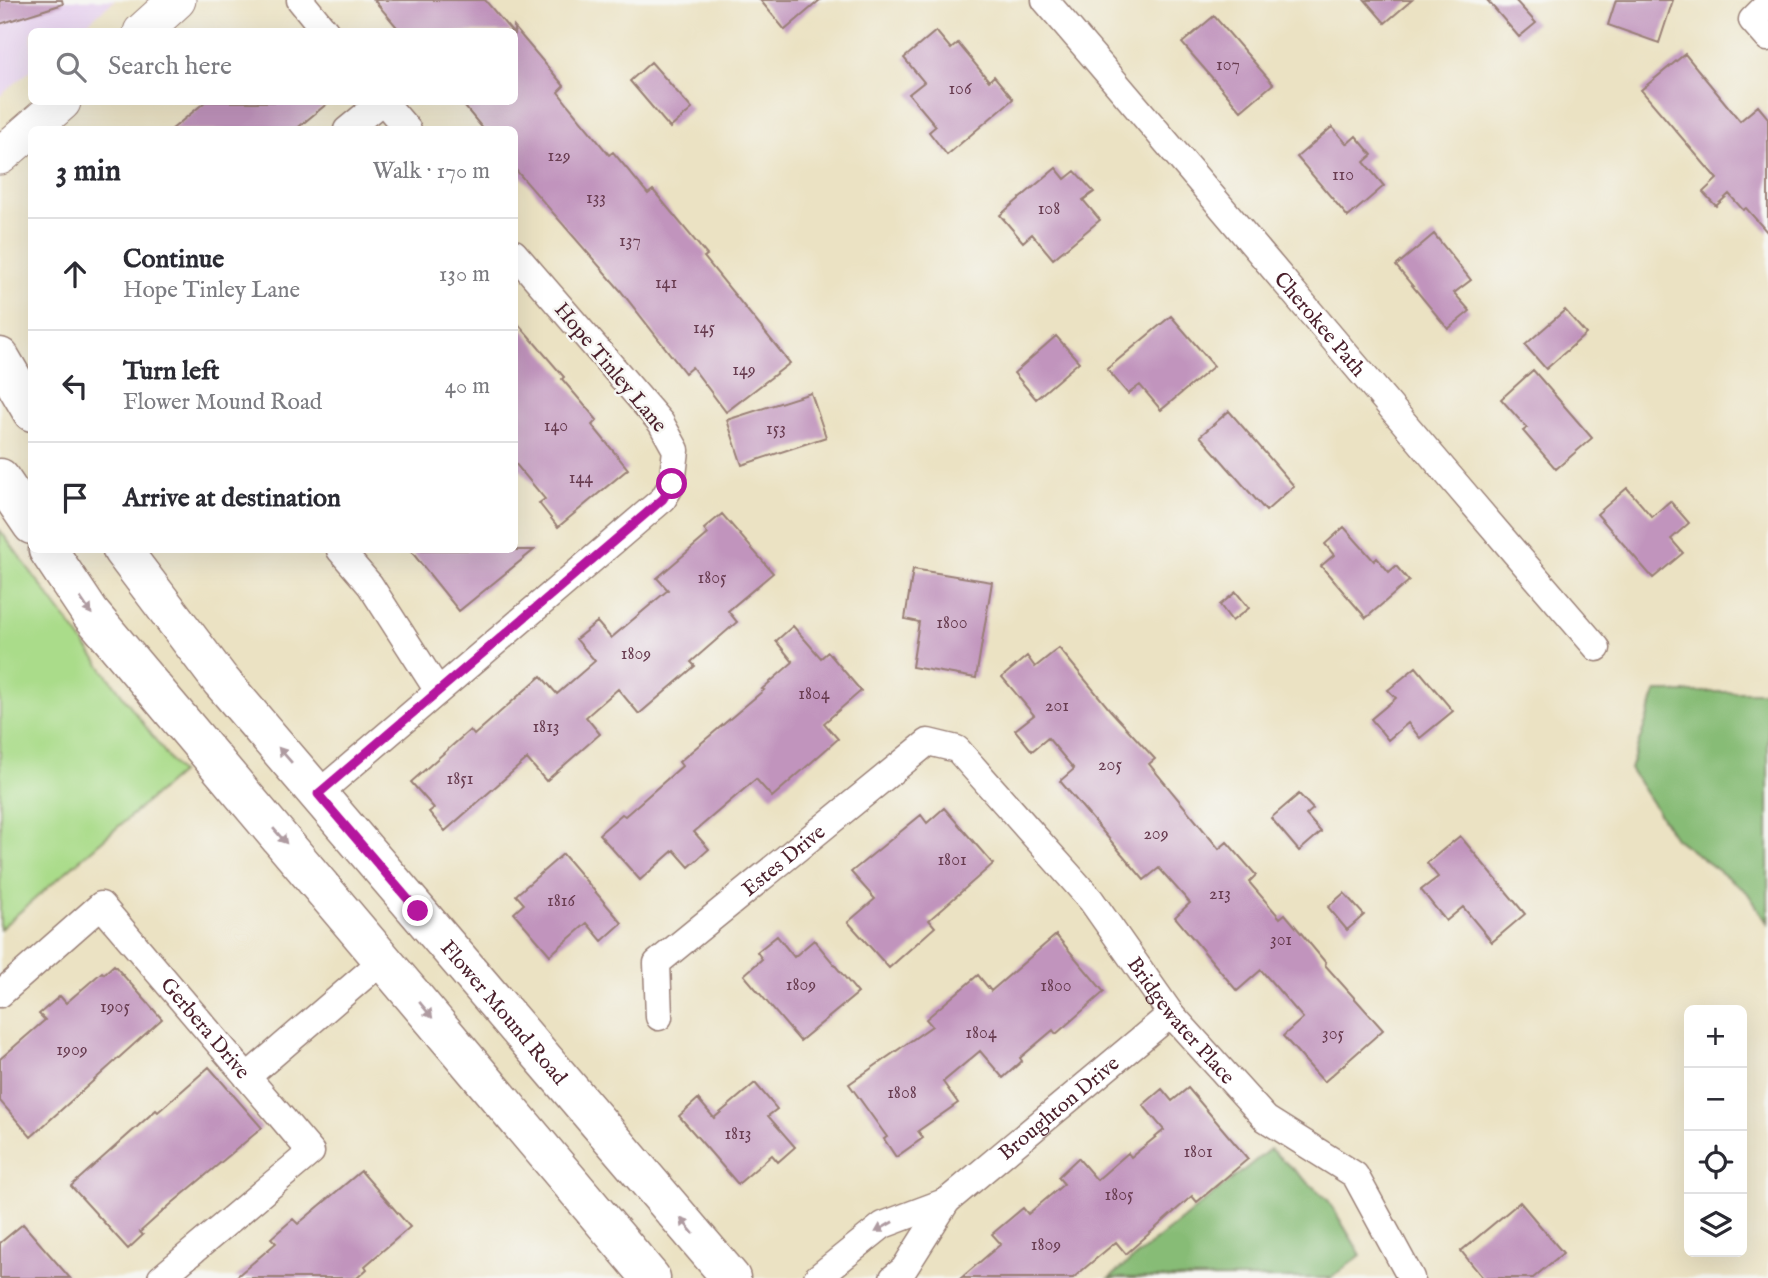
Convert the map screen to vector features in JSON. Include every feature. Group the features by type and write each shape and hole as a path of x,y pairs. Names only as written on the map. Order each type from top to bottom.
{"main road":[{"path":"0,357 28,405"},
{"path":"0,478 28,520"},
{"path":"50,553 90,613 651,1278"},
{"name":"Flower Mound Road","path":"124,553 221,681 732,1278"}],"street":[{"path":"146,28 177,0"},
{"path":"300,0 323,28"},
{"name":"Cherokee Path","path":"1045,0 1597,648"},
{"path":"34,126 59,105"},
{"path":"352,126 379,105"},
{"path":"386,105 404,126"},
{"path":"0,156 28,132"},
{"name":"Hope Tinley Lane","path":"318,794 663,499 672,484 676,450 662,423 518,258"},
{"path":"343,553 370,585 438,691"},
{"name":"Estes Drive","path":"659,1017 657,963 928,742 957,749"},
{"name":"Bridgewater Place","path":"957,749 1091,900 1171,1014 1266,1119 1355,1175 1411,1278"},
{"name":"Gerbera Drive","path":"0,994 101,905 310,1152 161,1278"},
{"path":"247,1077 383,960"},
{"name":"Broughton Drive","path":"893,1278 904,1269 947,1201 1171,1014"},
{"name":"Broughton Drive","path":"817,1278 883,1225 947,1201"}],"shaded area":[{"path":"0,0 115,0 82,28 28,28 28,73 0,96"}],"green space":[{"path":"0,530 180,773 0,929"},
{"path":"1656,692 1768,692 1768,924 1747,892 1675,838 1630,769"},
{"path":"1270,1149 1328,1200 1361,1255 1331,1278 1109,1278"}],"building":[{"path":"0,0 62,0 63,4 0,24"},
{"path":"374,0 485,0 509,28 398,28"},
{"path":"760,0 820,0 785,30"},
{"path":"1365,0 1412,0 1385,23"},
{"path":"1487,0 1515,0 1536,23 1519,37"},
{"path":"1616,0 1673,0 1659,43 1608,25"},
{"path":"1214,16 1273,84 1241,111 1182,43"},
{"path":"936,31 951,49 958,43 989,81 994,76 1013,99 947,155 929,132 936,126 909,94 924,82 904,58"},
{"path":"518,32 564,86 558,92 609,155 613,152 648,194 653,190 790,363 726,412 692,367 685,373 620,290 518,173 518,126 481,126 463,105 518,105"},
{"path":"1685,54 1740,121 1758,106 1768,118 1768,233 1746,208 1743,210 1729,194 1716,206 1703,192 1717,179 1641,90"},
{"path":"651,62 692,109 670,128 630,81"},
{"path":"201,105 325,105 300,126 176,126"},
{"path":"1332,127 1347,144 1356,136 1372,155 1364,162 1384,186 1348,217 1297,157"},
{"path":"1056,168 1065,179 1075,171 1094,192 1083,200 1100,220 1053,259 1032,234 1023,242 1000,215"},
{"path":"1434,234 1471,280 1454,293 1470,311 1448,329 1396,266"},
{"path":"1565,310 1586,334 1546,369 1525,345"},
{"path":"1171,316 1214,366 1161,410 1140,385 1128,394 1107,369"},
{"path":"518,324 597,420 592,425 628,469 558,527 539,503 545,499 518,467"},
{"path":"1056,336 1079,362 1036,399 1014,373"},
{"path":"1533,370 1592,438 1556,469 1523,431 1527,428 1501,399"},
{"path":"811,393 826,437 742,465 727,420"},
{"path":"1229,411 1294,486 1266,511 1200,436"},
{"path":"1627,488 1652,517 1670,501 1689,523 1671,539 1683,553 1653,578 1597,514"},
{"path":"722,514 773,573 728,611 737,622 691,662 695,666 639,714 618,689 586,717 600,734 546,781 527,759 445,831 429,812 434,808 411,782 470,730 474,735 541,676 557,694 595,661 576,639 597,622 611,638 668,590 657,578 708,534 704,529"},
{"path":"1344,527 1374,561 1377,558 1389,572 1396,566 1409,581 1366,618 1321,566 1334,555 1325,544"},
{"path":"518,550 534,550 459,611 412,553 518,553"},
{"path":"913,569 992,582 976,678 912,667 919,622 905,619"},
{"path":"1236,592 1249,608 1232,621 1220,605"},
{"path":"793,626 821,658 828,652 861,691 824,723 838,739 772,797 756,779 694,832 709,849 689,867 674,850 640,880 599,834 622,814 625,816 682,766 679,762 793,662 776,641"},
{"path":"1059,648 1155,759 1149,764 1219,849 1227,842 1256,875 1249,882 1280,918 1285,914 1325,965 1383,1030 1324,1082 1283,1036 1303,1018 1261,970 1237,991 1175,917 1190,903 1159,868 1144,880 1060,781 1074,769 1048,738 1032,751 1015,730 1034,715 1002,677 1027,656 1035,667"},
{"path":"1416,667 1453,711 1420,738 1408,723 1388,740 1371,719 1396,698 1388,690"},
{"path":"1299,794 1313,809 1306,815 1321,832 1299,851 1271,818"},
{"path":"944,808 993,864 929,920 935,927 889,968 848,922 875,899 851,872 921,815 927,823"},
{"path":"1460,836 1525,914 1492,942 1463,907 1446,921 1421,890 1438,877 1427,863"},
{"path":"563,854 622,923 602,941 587,923 550,955 514,913 524,904 516,895"},
{"path":"1344,893 1364,915 1347,930 1328,907"},
{"path":"1056,935 1104,992 1056,1034 1053,1030 1020,1058 1022,1061 1003,1078 980,1051 943,1082 958,1103 918,1131 923,1138 896,1157 884,1139 887,1137 849,1084 932,1026 926,1019 978,975 991,991"},
{"path":"777,936 794,957 814,940 858,993 800,1041 744,975 762,959 757,952"},
{"path":"114,965 162,1019 31,1137 0,1101 0,1059 45,1020 39,1014 60,996 66,1003"},
{"path":"209,1067 262,1128 140,1232 143,1235 128,1249 71,1186"},
{"path":"755,1083 777,1109 768,1116 795,1147 778,1162 772,1155 738,1184 679,1116 698,1099 714,1118"},
{"path":"1188,1088 1248,1159 1197,1202 1192,1196 1126,1254 1116,1242 1073,1278 961,1278 1001,1244 992,1234 1023,1208 1028,1214 1064,1184 1058,1177 1078,1158 1097,1180 1128,1153 1131,1157 1164,1130 1143,1105 1162,1089 1172,1101"},
{"path":"361,1171 410,1227 365,1266 367,1269 357,1278 235,1278 276,1243 271,1238 293,1219 298,1224"},
{"path":"1520,1202 1563,1253 1533,1278 1483,1278 1461,1251"},
{"path":"23,1224 70,1278 0,1278 0,1243"}],"route":[{"path":"418,911 318,794 663,499 672,484"}]}
